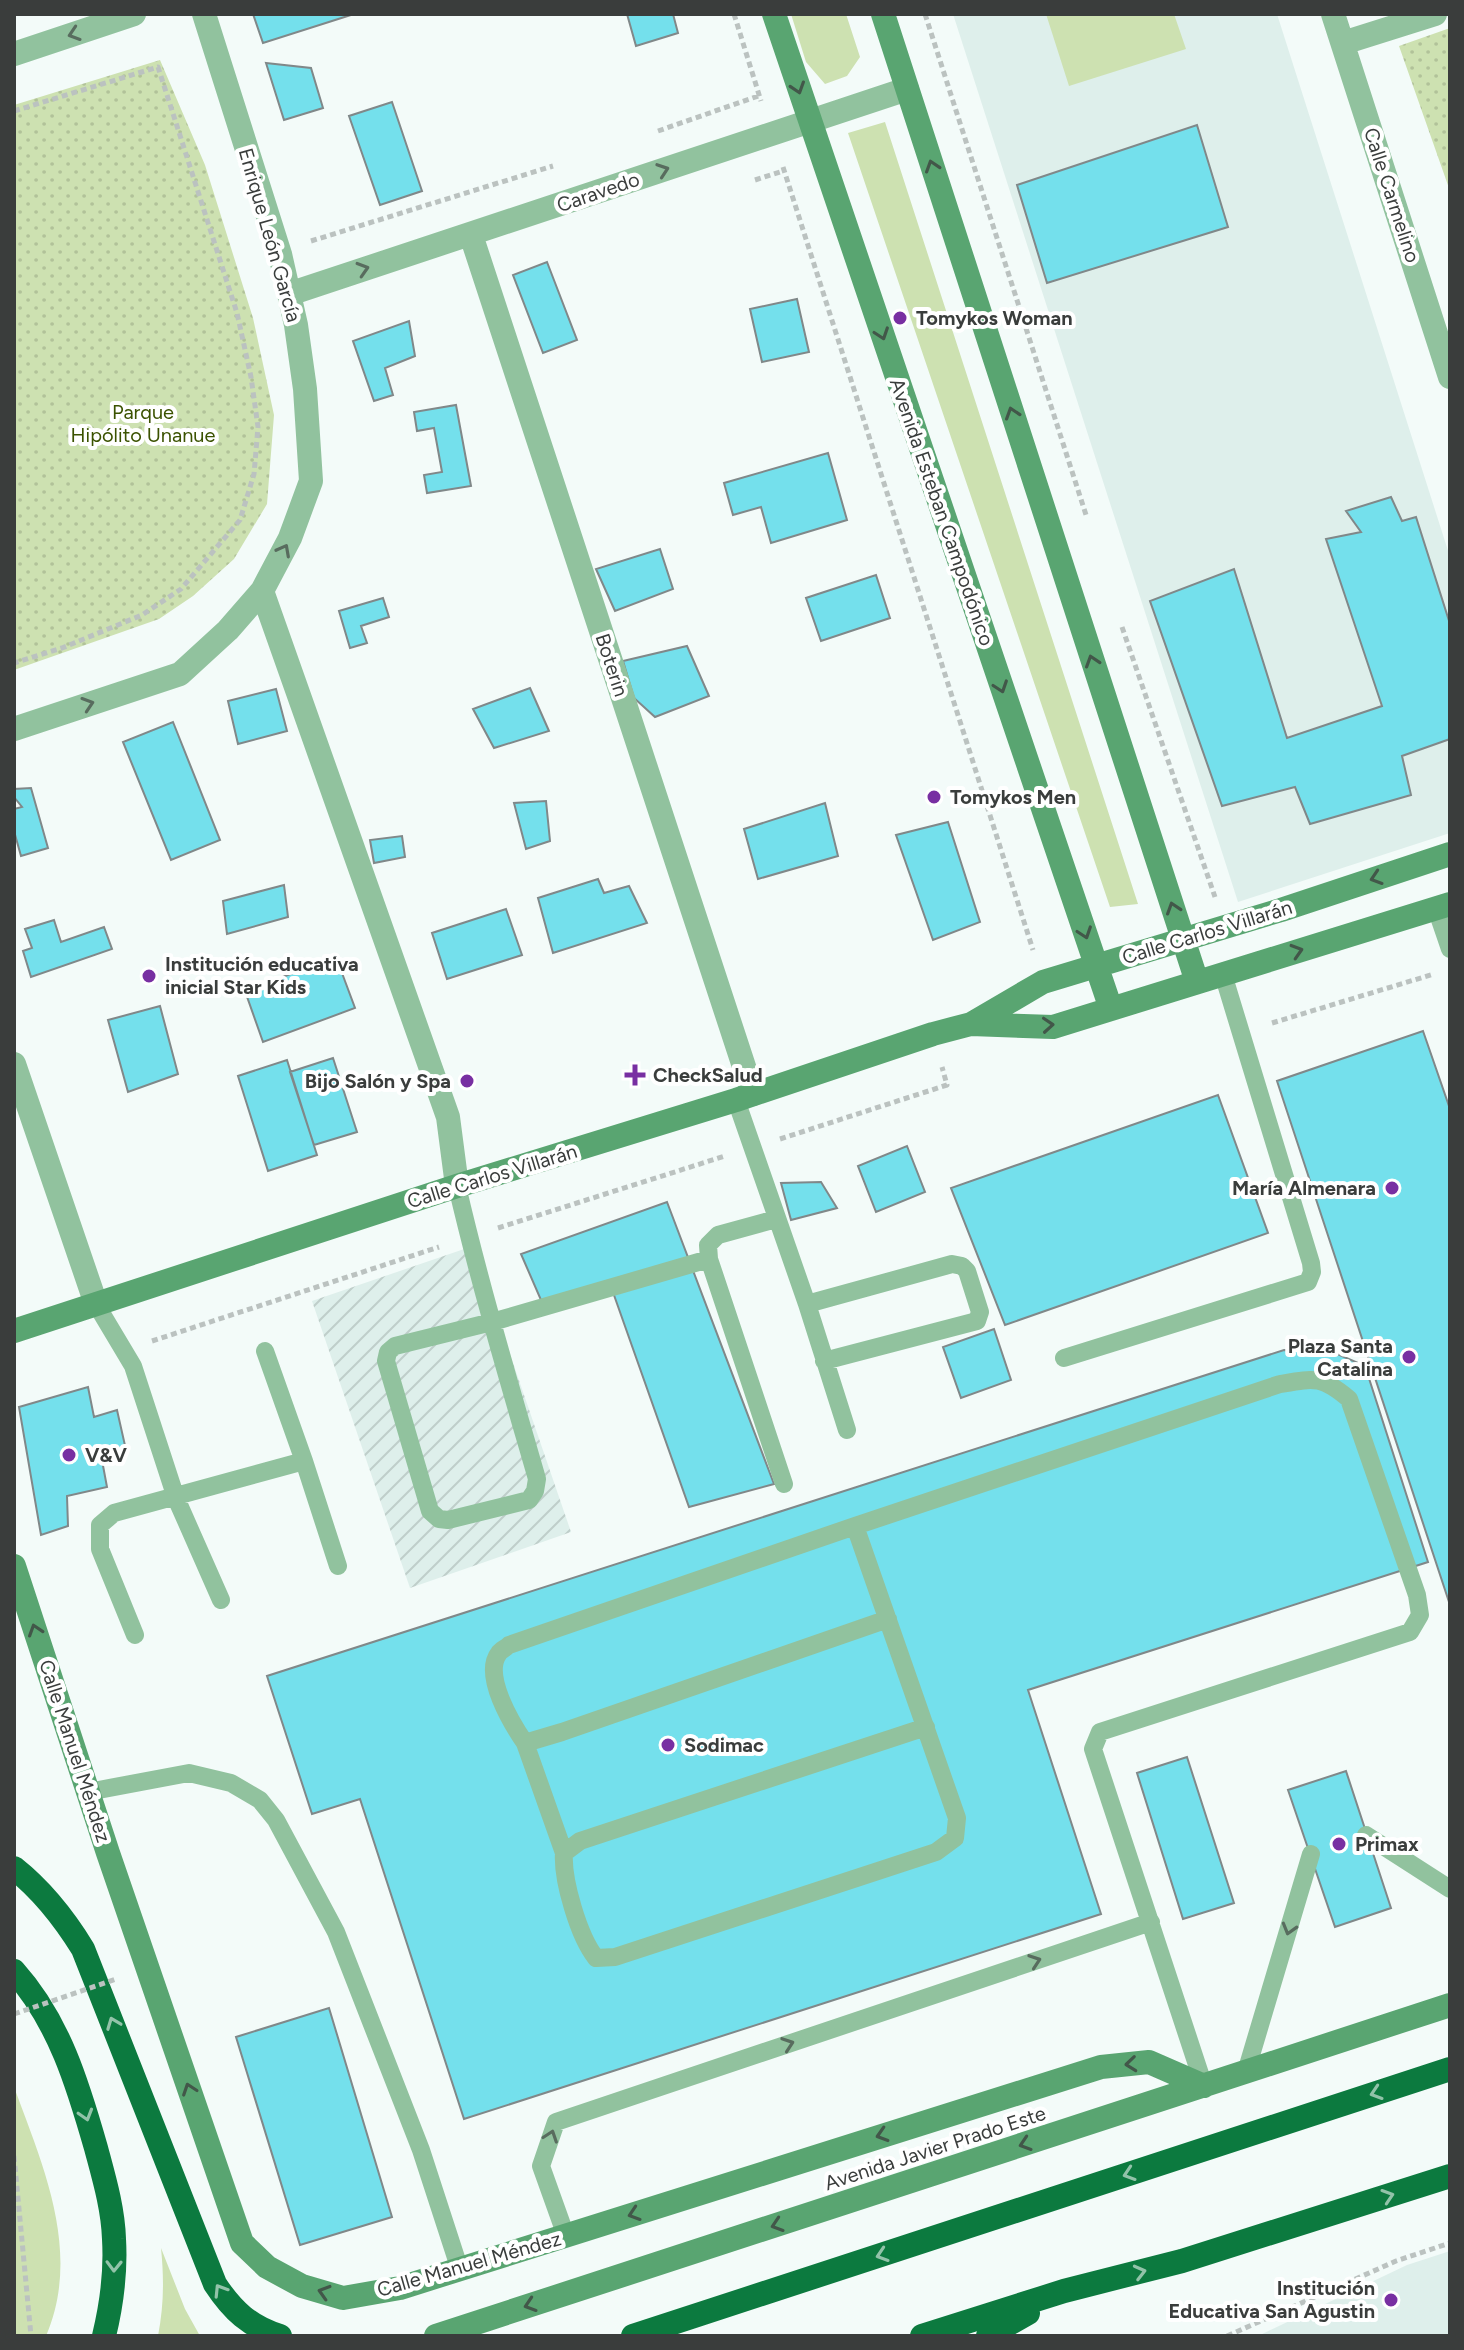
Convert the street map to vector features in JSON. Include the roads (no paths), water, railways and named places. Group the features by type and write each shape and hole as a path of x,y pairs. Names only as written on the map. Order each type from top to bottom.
{"highway":[{"path":"14,1868 49,1901 83,1949 215,2284 241,2316 257,2328 280,2336"},
{"path":"14,1971 40,2004 69,2060 108,2195 115,2268 113,2301 104,2336"},
{"path":"633,2336 1450,2069"},
{"path":"922,2336 1064,2291 1182,2261 1450,2176"},
{"path":"988,2336 1064,2291"}],"street":[{"path":"14,54 134,14"},
{"name":"Enrique León García","path":"14,729 180,674 228,630 262,591 290,538 311,481 305,389 296,325 280,254 204,14"},
{"name":"Avenida Esteban Campodónico","path":"774,14 1111,1009"},
{"path":"883,14 1197,982"},
{"name":"Calle Carmelino","path":"1333,14 1448,362"},
{"path":"1343,43 1435,14"},
{"name":"Caravedo","path":"289,294 907,89"},
{"name":"Boterin","path":"471,235 745,1097"},
{"path":"262,591 448,1117 457,1186"},
{"name":"Calle Carlos Villarán","path":"14,1331 457,1186 971,1024 1043,982 1450,854"},
{"name":"Calle Carlos Villarán","path":"971,1024 1053,1027 1443,906"},
{"path":"14,1064 96,1304"},
{"name":"Calle Manuel Méndez","path":"14,1566 242,2243 267,2267 302,2286 343,2298 400,2288 1101,2067 1149,2062 1204,2086"},
{"name":"Avenida Javier Prado Este","path":"436,2336 1450,2005"}],"lane":[{"path":"1443,906 1450,949"},
{"path":"1064,1358 1308,1282 1311,1263 1223,974"},
{"path":"745,1097 752,1148 847,1430"},
{"path":"457,1186 492,1322 537,1479 535,1491 529,1500 448,1520 439,1519 430,1511 386,1361 388,1352 395,1346 492,1322 709,1259"},
{"path":"776,1219 718,1235 708,1245 709,1259 784,1484"},
{"path":"807,1304 952,1264 958,1264 967,1271 972,1284 980,1312 977,1321 824,1361"},
{"path":"96,1304 133,1366 176,1498 221,1600"},
{"path":"265,1351 338,1566"},
{"path":"855,1526 957,1818 955,1838 936,1852 615,1957 596,1958 586,1945 581,1930 563,1870 564,1853 525,1743 507,1716 493,1671 498,1653 509,1645 855,1526 1280,1384 1310,1379 1330,1383 1349,1399 1417,1595 1420,1615 1410,1632 1100,1732 1093,1749 1204,2086"},
{"path":"135,1635 100,1549 100,1525 114,1513 304,1461"},
{"path":"525,1743 888,1619"},
{"path":"564,1853 580,1841 926,1727"},
{"path":"88,1792 189,1773 231,1783 260,1800 276,1820 336,1932 421,2150 460,2270"},
{"path":"1366,1835 1450,1889"},
{"path":"1246,2072 1311,1854"},
{"path":"566,2236 541,2166 556,2122 1151,1922"}],"place":[{"name":"Tomykos Woman","path":"900,318"},
{"name":"Tomykos Men","path":"934,797"},
{"name":"Institución educativa inicial Star Kids","path":"149,976"},
{"name":"CheckSalud","path":"635,1075"},
{"name":"Bijo Salón y Spa","path":"467,1081"},
{"name":"María Almenara","path":"1392,1188"},
{"name":"Plaza Santa Catalina","path":"1409,1357"},
{"name":"V&V","path":"69,1455"},
{"name":"Sodimac","path":"668,1745"},
{"name":"Primax","path":"1339,1844"},
{"name":"Institución Educativa San Agustin","path":"1391,2300"}],"park label":[{"name":"Parque Hipólito Unanue","path":"143,424"}]}
